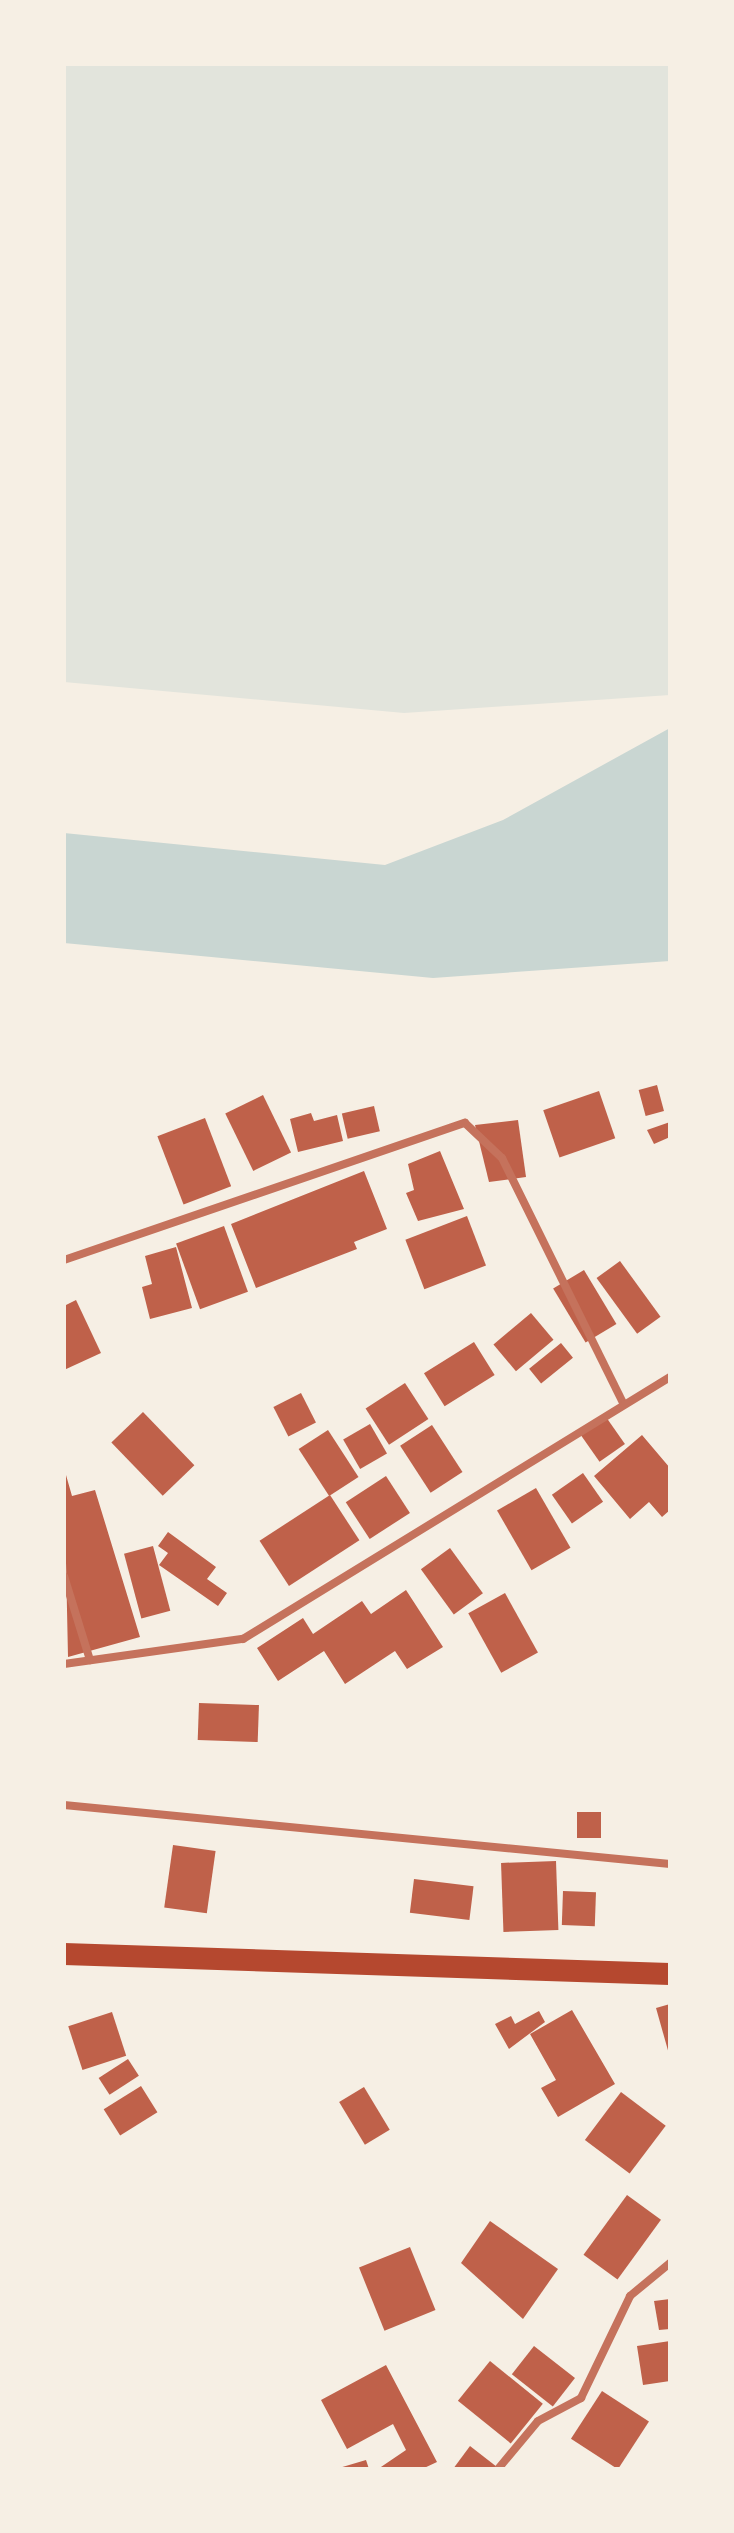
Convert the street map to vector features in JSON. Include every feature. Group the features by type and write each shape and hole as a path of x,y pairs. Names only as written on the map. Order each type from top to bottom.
{"highway":[{"path":"64,1954 670,1974"}],"street":[{"path":"64,1260 465,1123 502,1158 624,1405"},
{"path":"64,1664 243,1639 670,1377"},
{"path":"64,1576 90,1660"},
{"path":"64,1805 670,1864"},
{"path":"498,2469 538,2421 581,2398 630,2296 670,2263"}],"shaded area":[{"path":"64,64 670,64 670,695 404,713 64,682"},
{"path":"670,728 670,961 433,978 64,943 64,833 385,865 503,820"}],"building":[{"path":"657,1085 664,1111 646,1116 639,1090"},
{"path":"599,1091 615,1138 559,1157 543,1110"},
{"path":"263,1095 291,1153 253,1171 225,1113"},
{"path":"374,1106 380,1131 348,1139 342,1113"},
{"path":"311,1113 314,1121 337,1115 343,1141 298,1152 290,1119"},
{"path":"205,1118 231,1186 184,1204 157,1136"},
{"path":"518,1120 526,1177 489,1182 475,1125"},
{"path":"670,1122 670,1137 654,1144 647,1130"},
{"path":"440,1151 464,1209 418,1221 406,1193 414,1190 408,1164"},
{"path":"364,1171 387,1229 354,1242 357,1249 256,1288 231,1224"},
{"path":"467,1216 486,1265 424,1289 405,1240"},
{"path":"224,1226 248,1292 200,1309 176,1243"},
{"path":"176,1247 192,1308 150,1319 142,1287 152,1284 145,1256"},
{"path":"620,1261 661,1317 637,1334 597,1278"},
{"path":"584,1270 616,1324 586,1343 553,1289"},
{"path":"76,1300 101,1353 64,1370 64,1306"},
{"path":"531,1313 553,1340 516,1371 493,1344"},
{"path":"474,1342 495,1375 445,1406 424,1373"},
{"path":"561,1343 573,1358 541,1384 529,1369"},
{"path":"405,1383 428,1419 389,1445 366,1409"},
{"path":"301,1393 316,1422 288,1436 273,1407"},
{"path":"143,1412 194,1465 163,1496 111,1443"},
{"path":"606,1417 625,1444 600,1462 581,1435"},
{"path":"370,1424 387,1453 360,1469 343,1440"},
{"path":"432,1425 462,1472 431,1493 400,1446"},
{"path":"328,1430 358,1477 329,1496 299,1449"},
{"path":"642,1435 670,1468 670,1510 662,1517 649,1502 630,1519 594,1476"},
{"path":"64,1468 72,1496 95,1490 140,1637 68,1657"},
{"path":"583,1473 603,1502 572,1523 552,1495"},
{"path":"386,1476 410,1513 370,1539 346,1502"},
{"path":"536,1488 570,1548 532,1570 497,1510"},
{"path":"330,1495 359,1540 289,1586 260,1541"},
{"path":"168,1532 216,1567 207,1579 227,1593 218,1606 159,1565 168,1553 158,1546"},
{"path":"153,1546 170,1611 141,1618 124,1554"},
{"path":"450,1548 483,1593 454,1614 421,1569"},
{"path":"406,1590 443,1647 407,1669 395,1651 345,1684 324,1651 278,1681 257,1648 303,1618 313,1634 362,1601 371,1614"},
{"path":"505,1593 538,1652 501,1673 468,1613"},
{"path":"199,1703 259,1705 258,1742 198,1740"},
{"path":"577,1812 601,1812 601,1838 577,1838"},
{"path":"173,1845 216,1851 207,1913 164,1907"},
{"path":"556,1861 558,1930 503,1932 501,1863"},
{"path":"414,1879 474,1886 469,1920 410,1913"},
{"path":"563,1891 596,1892 595,1926 562,1925"},
{"path":"670,2004 670,2054 669,2054 656,2008"},
{"path":"572,2010 615,2084 558,2117 541,2088 556,2080 530,2034"},
{"path":"539,2011 545,2022 509,2049 495,2024 511,2016 515,2024"},
{"path":"112,2012 126,2056 82,2070 68,2026"},
{"path":"128,2059 139,2076 110,2095 99,2078"},
{"path":"141,2086 157,2112 120,2136 104,2109"},
{"path":"364,2087 390,2130 365,2145 339,2102"},
{"path":"621,2092 666,2126 630,2174 585,2140"},
{"path":"627,2195 661,2220 617,2280 584,2255"},
{"path":"490,2221 558,2269 523,2319 461,2263"},
{"path":"410,2247 435,2310 384,2331 359,2268"},
{"path":"670,2299 670,2329 659,2330 654,2301"},
{"path":"670,2341 670,2381 643,2385 637,2346"},
{"path":"534,2346 575,2378 553,2406 512,2374"},
{"path":"490,2361 543,2404 511,2443 458,2401"},
{"path":"386,2365 437,2462 422,2469 378,2469 406,2450 393,2424 347,2449 321,2400"},
{"path":"602,2391 649,2421 618,2469 571,2439"},
{"path":"470,2446 497,2467 453,2469"},
{"path":"366,2460 369,2469 339,2469 339,2468"}]}
